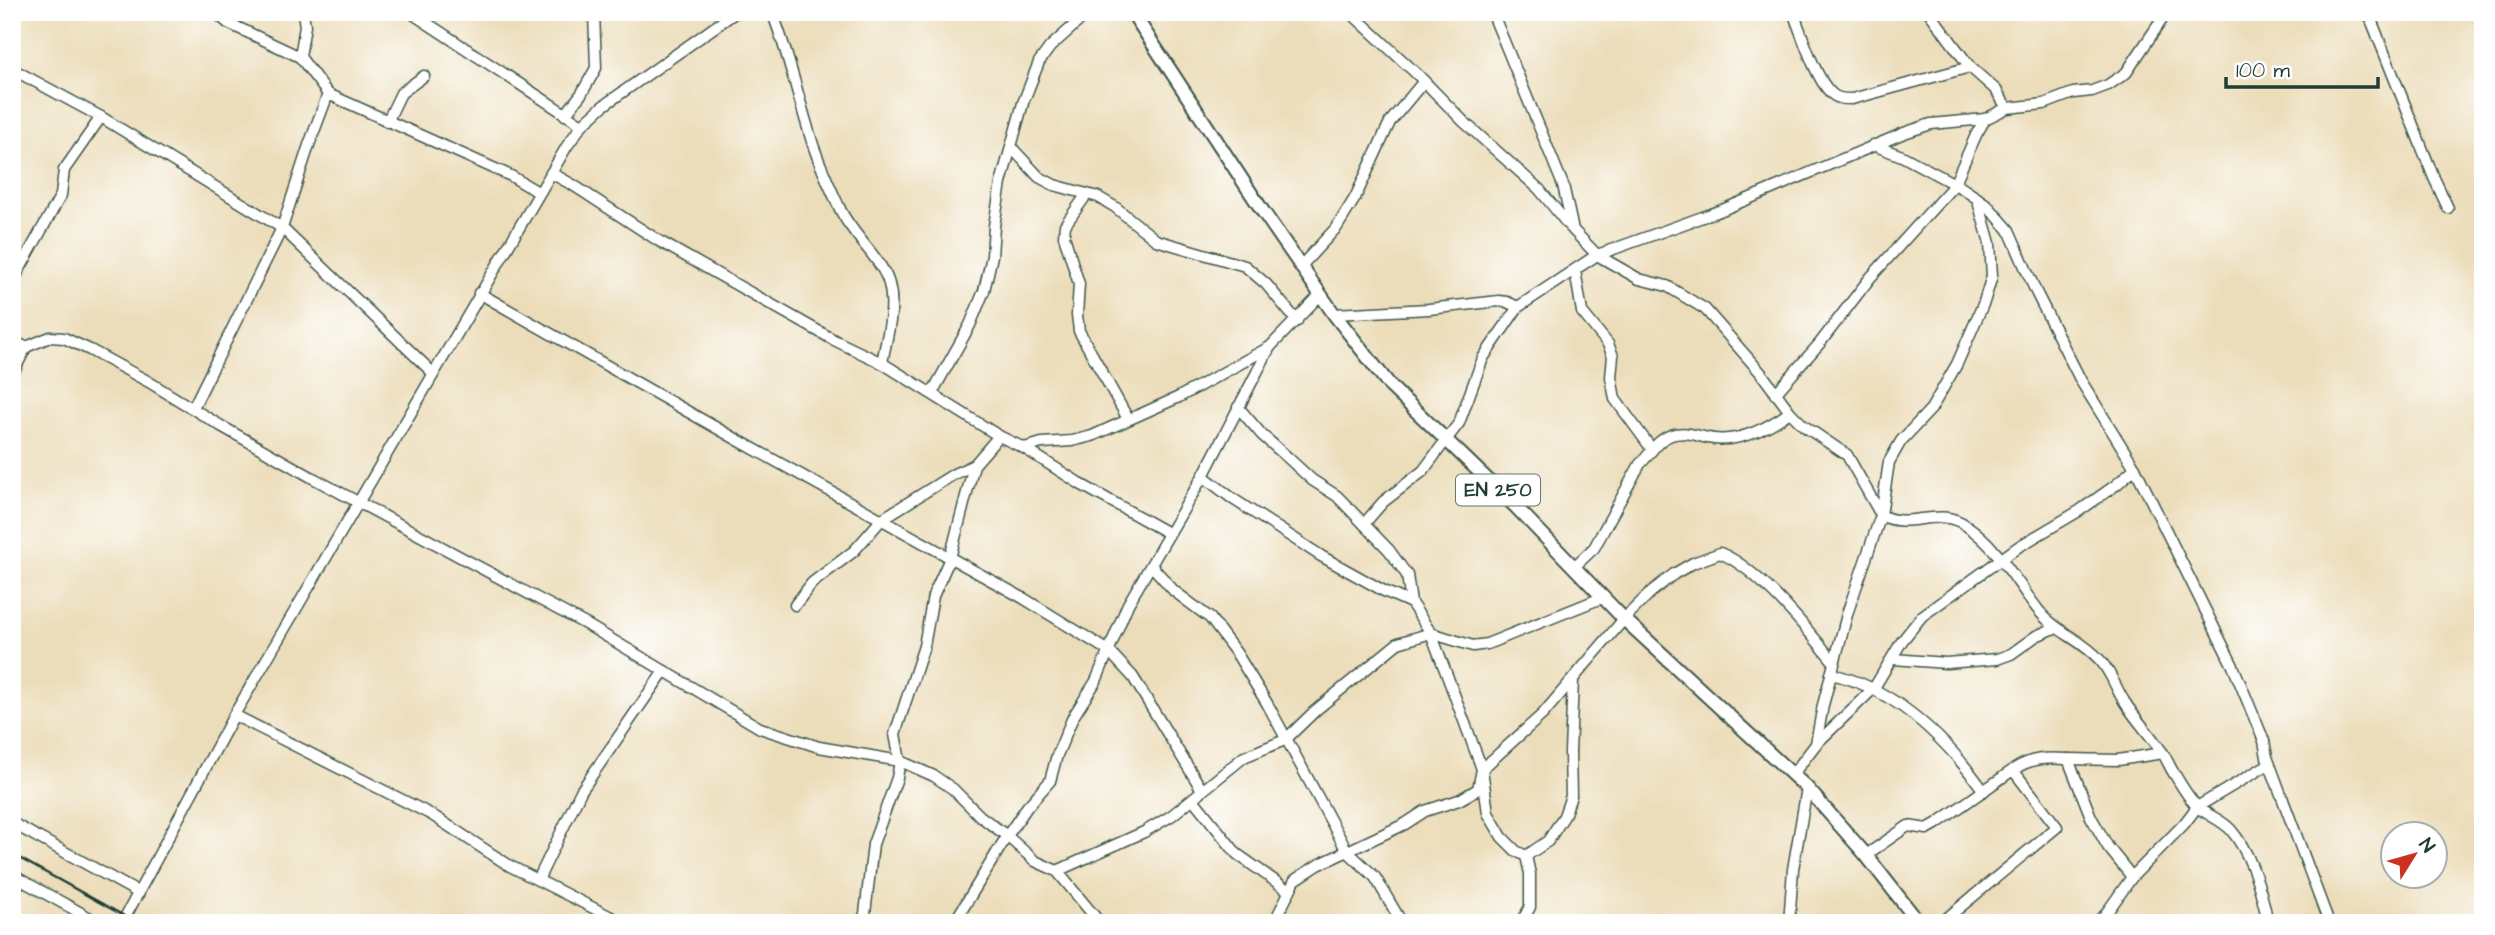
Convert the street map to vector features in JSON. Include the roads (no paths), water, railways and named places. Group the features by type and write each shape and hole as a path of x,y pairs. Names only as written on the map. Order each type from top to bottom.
{"main road":[{"name":"EN 250","path":"1132,12 1334,314 1391,387 1575,566 1624,619 1807,788 1919,923"}],"street":[{"path":"215,12 228,23 300,57 328,94 511,176 538,192"},
{"path":"300,57 303,12"},
{"path":"410,12 582,125"},
{"path":"565,115 596,68 594,12"},
{"path":"122,923 234,715 538,192 582,125 603,106 736,12"},
{"path":"772,12 793,68 810,136 841,213 885,273 890,286 891,309 882,363"},
{"path":"932,393 970,325 984,291 992,257 993,226 1001,183 1023,103 1039,62 1050,47 1089,12"},
{"path":"1350,12 1464,122 1539,189 1597,256 1639,279 1667,286 1705,309 1761,373 1790,412 1804,426 1847,455 1881,515 1890,520 1946,515 1966,524 2001,559 2054,628 2084,643 2102,662 2135,718 2163,753 2173,773 2197,807 2229,828 2251,866 2268,923"},
{"path":"1492,12 1563,184 1573,230"},
{"path":"1793,12 1823,83 1832,95 1841,99 1852,99 1970,67"},
{"path":"1929,12 1970,67 1996,90 2007,108"},
{"path":"1364,524 1383,502 1423,471 1459,423 1483,358 1518,307 1575,270 1597,256 1722,210 1872,145 1931,124 1985,119 2007,108 2044,104 2073,93 2092,91 2108,85 2126,73 2167,12"},
{"path":"2368,12 2448,208"},
{"path":"12,69 101,117 282,228 433,373"},
{"path":"387,122 401,93 424,76"},
{"path":"1301,266 1337,228 1355,198 1390,122 1424,82"},
{"path":"193,408 282,228 328,94"},
{"path":"12,283 61,195 64,170 101,117"},
{"path":"1775,394 1820,343 1870,278 1954,185 1985,119"},
{"path":"1872,145 1902,156 1962,188 1987,205 2009,230 2036,292 2081,381 2135,468 2233,666 2264,741 2269,764 2329,923"},
{"path":"1011,147 1040,177 1054,185 1087,194 1115,207 1156,240 1245,266 1266,284 1297,321"},
{"path":"551,173 659,241 834,340 882,363 999,436 1168,533"},
{"path":"1087,194 1065,225 1064,236 1079,284 1079,331 1128,419"},
{"path":"1816,744 1830,674 1861,567 1881,515 1889,463 1901,441 1931,409 1957,364 1984,302 1992,276 1990,243 1977,198"},
{"path":"1575,270 1583,312 1608,344 1613,356 1611,377 1615,399 1651,448"},
{"path":"479,293 1067,624 1109,652 1133,677 1202,790"},
{"path":"1024,448 1092,436 1189,392 1270,347 1321,294"},
{"path":"1334,314 1429,309 1499,301 1518,307"},
{"path":"12,375 26,347 50,337 65,338 131,371 220,426 578,620 761,728 819,747 900,761 934,776 953,789 980,816 1035,861 1057,871 1100,923"},
{"path":"12,341 26,347"},
{"path":"954,923 1006,836 1050,781 1057,755 1073,717 1096,681 1128,604 1203,476 1270,347"},
{"path":"1238,407 1262,435 1312,480 1337,496 1407,575 1411,603 1430,633 1482,769 1488,813 1502,837 1516,851 1526,856"},
{"path":"1575,566 1594,548 1651,448 1669,436 1685,432 1715,439 1757,432 1790,412"},
{"path":"861,923 865,914 873,844 897,778 900,761 895,734 924,646 933,596 950,558 975,465 999,436"},
{"path":"795,605 812,583 854,551 882,519 954,474 975,465"},
{"path":"1793,774 1816,744 1874,688 1902,641 1922,616 2001,559 2079,511 2135,468"},
{"path":"1203,476 1233,499 1321,556 1411,603"},
{"path":"1274,923 1295,880 1318,864 1405,824 1425,811 1459,800 1478,789 1482,769 1543,714 1624,619 1674,574 1693,563 1720,553 1735,559 1781,600 1834,662"},
{"path":"1152,565 1174,591 1210,618 1237,654 1268,705 1347,851 1375,877 1402,923"},
{"path":"1057,871 1144,832 1171,816 1244,757 1285,740 1316,710 1398,643 1430,633 1473,646 1487,644 1604,597"},
{"path":"1893,659 1945,663 1997,659 2011,654 2036,636 2054,628"},
{"path":"538,880 581,791 664,671"},
{"path":"1830,674 1850,678 1874,688 1936,734 1984,791"},
{"path":"1526,856 1548,841 1564,816 1571,796 1573,680"},
{"path":"234,715 432,815 509,866 623,923"},
{"path":"1866,856 1908,826 1927,829 1936,824 2030,759 2118,760 2163,753"},
{"path":"2068,759 2091,817 2108,847 2132,877"},
{"path":"2095,923 2105,915 2132,877 2197,807 2269,764"},
{"path":"1941,923 2057,827 2013,769"},
{"path":"1789,923 1793,869 1807,788"},
{"path":"1193,799 1237,854 1289,891"},
{"path":"12,823 139,893"},
{"path":"1521,923 1530,906 1530,874 1526,856"},
{"path":"12,875 99,923"}],"railway":[{"path":"12,854 137,923"}]}
